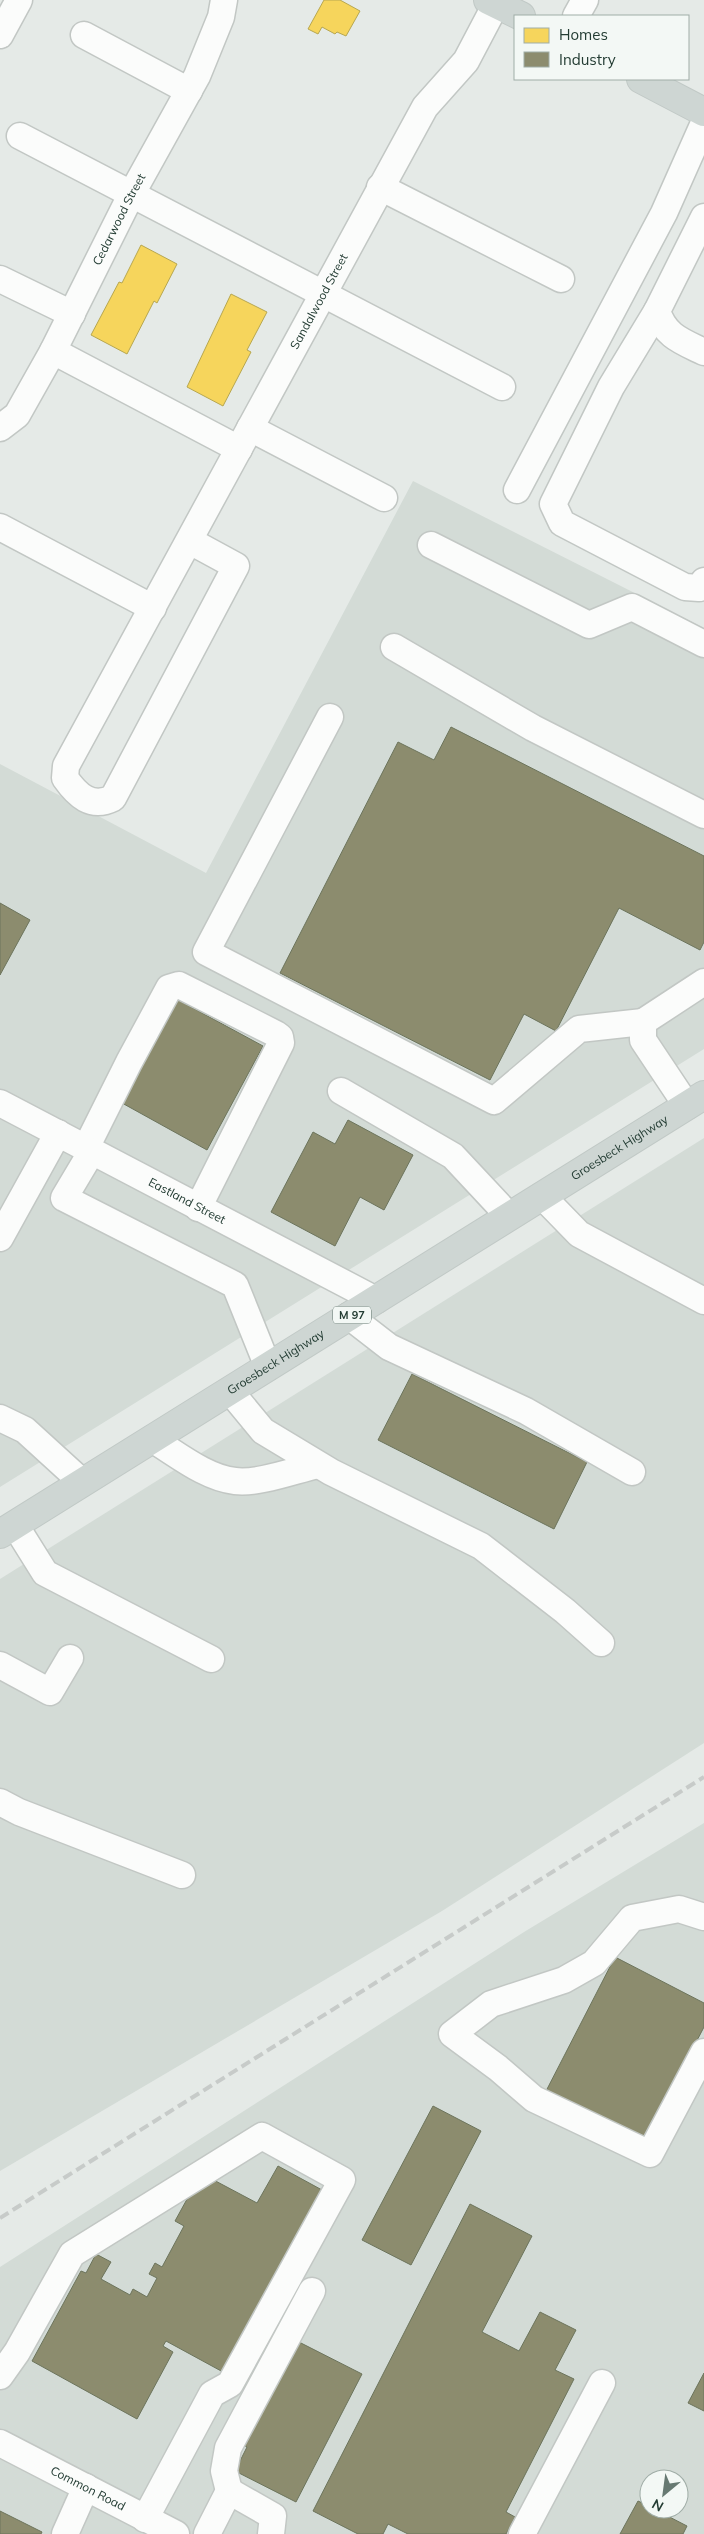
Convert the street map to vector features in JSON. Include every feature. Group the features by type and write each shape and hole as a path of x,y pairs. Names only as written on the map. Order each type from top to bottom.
{"main road":[{"path":"492,2 519,15"},
{"path":"643,80 704,112"},
{"name":"Groesbeck Highway","path":"7,1529 696,1101"}],"street":[{"path":"0,35 19,0"},
{"name":"Cedarwood Street","path":"0,428 17,415 53,351 131,195 189,91 221,17 224,0"},
{"path":"577,15 585,0"},
{"name":"Sandalwood Street","path":"190,541 236,566 113,798 102,803 89,800 74,792 65,778 66,766 190,541 322,292 424,107 466,62 492,2"},
{"path":"84,35 189,91"},
{"path":"517,490 664,213 704,123"},
{"path":"20,136 322,292 502,388"},
{"path":"380,187 561,279"},
{"path":"704,217 657,310 611,387 552,504 562,524 685,587 699,588 704,581"},
{"path":"0,279 72,314"},
{"path":"657,310 662,325 674,337 704,352"},
{"path":"53,351 244,439 384,498"},
{"path":"0,527 153,608"},
{"path":"431,545 589,625 632,607 704,644"},
{"path":"394,647 533,728 704,815"},
{"path":"330,718 206,952 494,1101 580,1030 643,1022 704,982"},
{"path":"198,1208 282,1042 276,1034 179,985 169,988 129,1062 89,1150 64,1198 235,1285 268,1367"},
{"path":"643,1022 643,1040 696,1101"},
{"path":"341,1091 453,1156 509,1216"},
{"name":"Eastland Street","path":"0,1102 198,1208 376,1300"},
{"path":"0,1238 58,1133"},
{"path":"542,1196 579,1234 704,1301"},
{"path":"349,1316 389,1347 526,1411 632,1472"},
{"path":"230,1391 263,1431 318,1465 481,1546 565,1611 601,1643"},
{"path":"0,1418 25,1430 82,1482"},
{"path":"152,1439 198,1467 220,1477 236,1481 255,1480 318,1465"},
{"path":"7,1529 45,1573 211,1659"},
{"path":"0,1665 50,1692 70,1658"},
{"path":"0,1802 19,1812 182,1875"},
{"path":"704,1916 679,1909 632,1918 594,1963 564,1980 491,2004 452,2034 498,2068 534,2099 650,2154 704,2052"},
{"path":"0,2376 17,2352 72,2254 262,2136 342,2180 230,2384 212,2394 145,2519"},
{"path":"207,2534 229,2492 224,2471 228,2448 312,2291"},
{"path":"522,2534 602,2383"},
{"name":"Common Road","path":"0,2443 176,2534"},
{"path":"65,2534 86,2488"},
{"path":"229,2492 273,2516 271,2534"}],"shaded area":[{"path":"413,481 704,628 704,1049 0,1487 0,764 206,873"},
{"path":"704,1138 704,1743 442,1911 0,2171 0,1579"},
{"path":"704,1823 704,2534 0,2534 0,2267 524,1932"}],"building: Homes":[{"path":"324,0 340,0 360,11 346,36 337,32 335,34 322,27 318,34 308,29"},
{"path":"141,245 177,264 157,303 154,301 127,354 91,335 119,282 122,283"},
{"path":"231,294 267,312 247,350 251,352 223,406 187,387"}],"building: Industry":[{"path":"451,727 704,856 704,942 700,950 619,908 556,1031 524,1014 490,1080 280,973 398,742 434,760"},
{"path":"0,903 30,920 0,975"},
{"path":"178,1000 263,1046 207,1150 122,1103"},
{"path":"348,1120 413,1155 384,1210 360,1197 335,1246 271,1212 313,1132 335,1144"},
{"path":"412,1374 587,1462 554,1529 378,1440"},
{"path":"615,1957 704,2003 704,2027 642,2146 544,2095"},
{"path":"433,2106 481,2131 411,2265 362,2240"},
{"path":"278,2166 322,2190 223,2372 166,2341 163,2346 173,2352 137,2419 32,2361 81,2271 86,2273 96,2254 111,2262 101,2279 130,2295 133,2289 147,2297 157,2278 149,2274 155,2263 162,2267 184,2226 175,2221 197,2181 208,2177 257,2203"},
{"path":"470,2204 532,2236 482,2332 519,2351 540,2312 576,2330 555,2370 574,2379 506,2512 515,2517 506,2534 408,2534 388,2524 383,2534 358,2534 313,2511"},
{"path":"295,2340 362,2374 296,2502 235,2471 247,2447 242,2444"},
{"path":"704,2373 704,2411 688,2403"},
{"path":"638,2501 639,2519 673,2519 687,2526 683,2534 620,2534"},
{"path":"0,2511 42,2532 41,2534 0,2534"}],"railway":[{"path":"0,2218 704,1777"}]}
